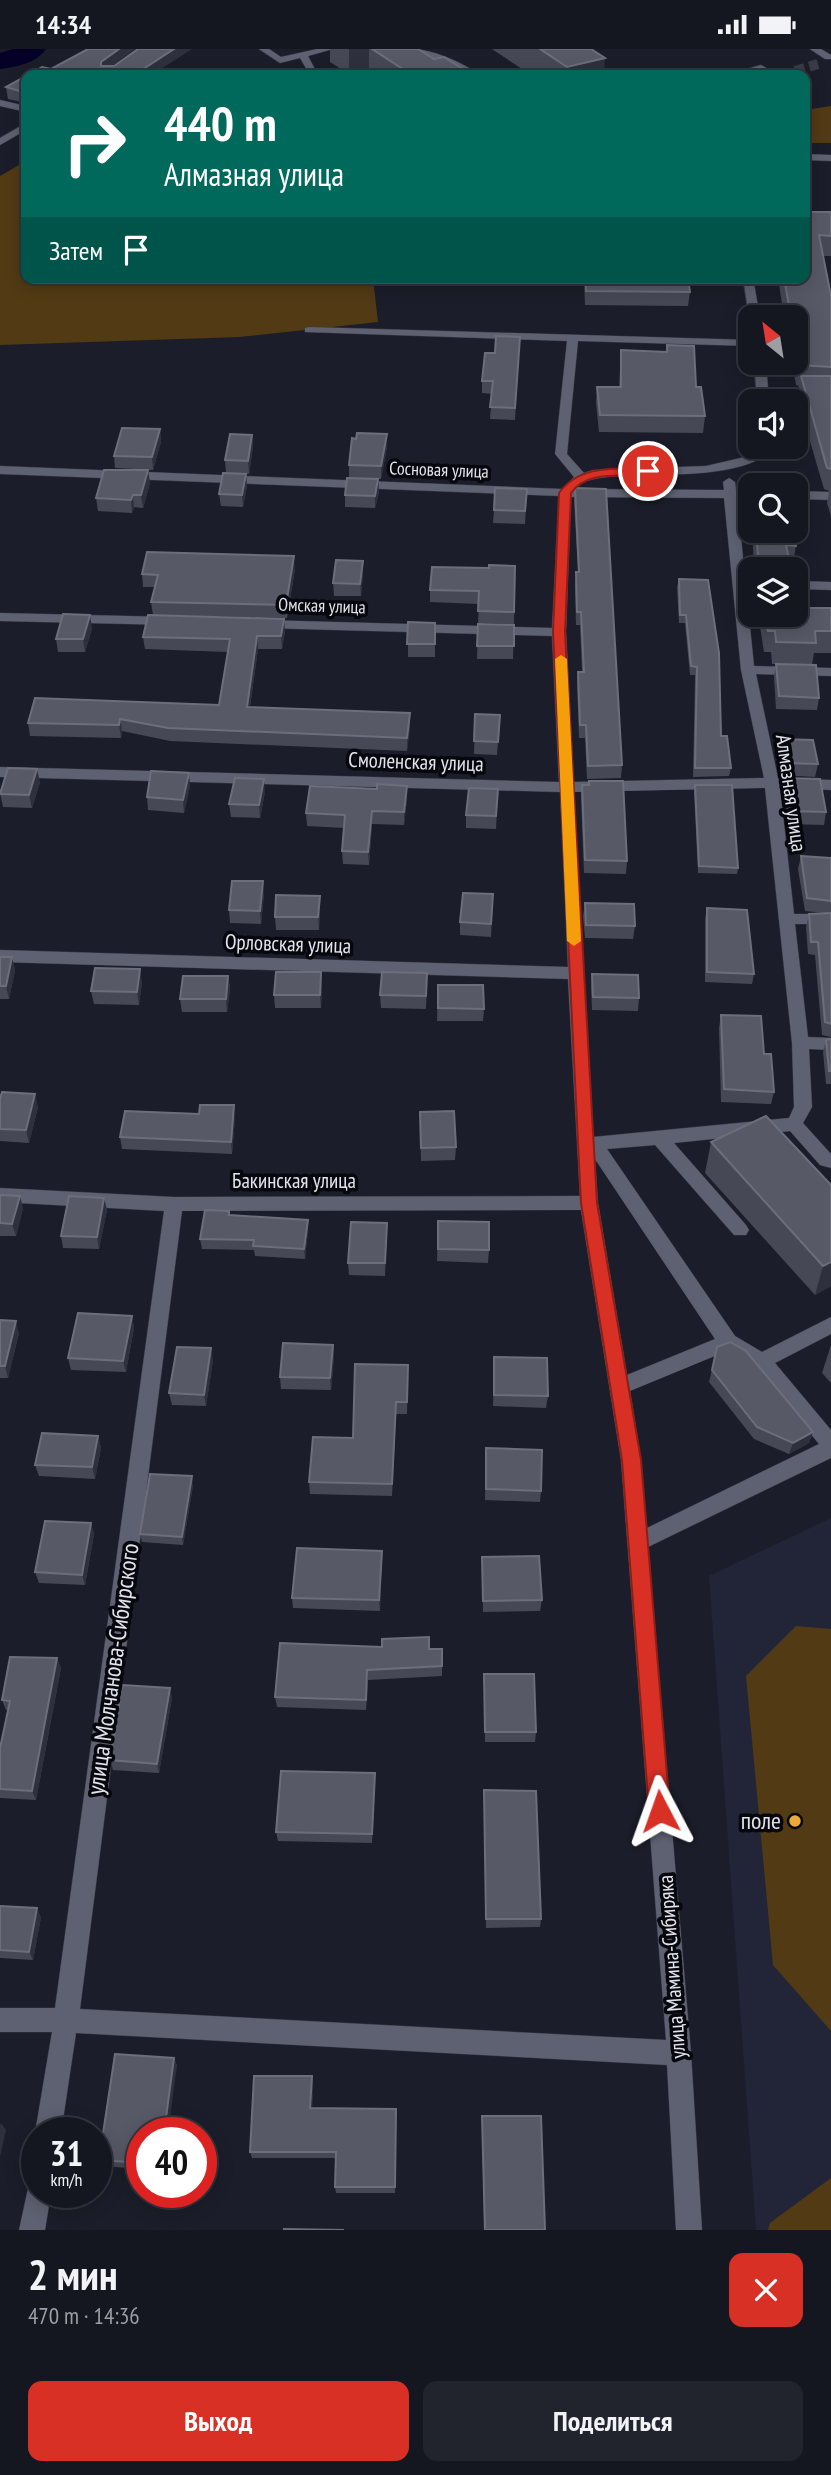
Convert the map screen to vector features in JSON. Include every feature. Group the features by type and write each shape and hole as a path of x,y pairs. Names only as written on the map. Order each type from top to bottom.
{"street":[{"path":"263,49 281,60 304,57 329,49"},
{"path":"415,49 464,70"},
{"path":"814,49 830,57"},
{"path":"304,57 311,70"},
{"path":"390,70 436,57"},
{"path":"818,64 830,57"},
{"path":"421,62 436,70"},
{"path":"0,103 21,108"},
{"path":"0,142 21,129"},
{"path":"810,157 831,158"},
{"path":"749,284 753,305"},
{"path":"309,330 738,343"},
{"path":"573,337 561,454 580,478"},
{"path":"808,393 831,391"},
{"path":"565,493 580,478 593,474 730,468 754,459"},
{"name":"Алмазная улица","path":"730,468 729,494 740,557"},
{"name":"Сосновая улица","path":"0,470 565,493 738,494"},
{"name":"улица Мамина-Сибиряка","path":"565,493 559,632 575,973 589,1145 589,1203 631,1460 679,2053 689,2230"},
{"path":"808,495 831,496"},
{"path":"808,585 831,586"},
{"path":"0,617 192,622"},
{"name":"Омская улица","path":"247,623 559,632"},
{"name":"Алмазная улица","path":"746,627 748,670 772,783 800,1044 803,1107 794,1124"},
{"path":"748,670 831,672"},
{"name":"Смоленская улица","path":"0,772 567,787 772,783 831,785"},
{"path":"786,919 831,919"},
{"name":"Орловская улица","path":"0,956 575,973"},
{"path":"800,1044 831,1044"},
{"path":"638,1542 831,1446 762,1361 728,1342 589,1145 794,1124 826,1160 831,1161"},
{"path":"659,1138 740,1230"},
{"name":"Бакинская улица","path":"0,1195 174,1204 589,1203"},
{"name":"улица Молчанова-Сибирского","path":"51,2117 66,2021 174,1204"},
{"path":"762,1361 831,1325"},
{"path":"620,1387 728,1342"},
{"path":"0,2020 66,2021 679,2053"},
{"path":"32,2230 36,2208"}],"shaded area":[{"path":"831,106 831,143 810,143 810,109"},
{"path":"21,164 21,284 374,284 378,322 239,337 0,345 0,176"},
{"path":"831,1518 831,2230 756,2230 709,1576"},
{"name":"поле","path":"796,1626 831,1629 831,2031 773,1965 746,1676"},
{"path":"831,2178 831,2230 768,2230 770,2223"}],"building":[{"path":"88,49 119,49 101,62 101,66 114,66 138,49 174,49 142,70 37,70 42,67 51,69"},
{"path":"372,49 418,49 434,59 444,57 464,70 404,70"},
{"path":"540,49 591,49 605,58 567,67"},
{"path":"21,79 21,92 6,87"},
{"path":"810,212 831,212 831,236 819,235 831,296 831,367 808,366 808,305 789,305 785,284 810,284"},
{"path":"586,284 689,284 690,292 586,291"},
{"path":"496,336 520,337 515,408 490,407 493,381 482,381 485,353 495,353"},
{"path":"667,345 694,346 696,387 701,387 705,416 600,415 597,387 621,387 621,350 667,352"},
{"path":"801,376 831,376 831,469 827,468 808,401 808,389 805,389"},
{"path":"122,428 160,429 152,457 114,456"},
{"path":"357,433 387,434 381,466 349,465 352,438 356,439"},
{"path":"230,434 252,435 248,461 225,460"},
{"path":"104,470 148,470 141,495 133,495 131,500 96,498"},
{"path":"223,473 246,474 242,495 219,494"},
{"path":"347,478 378,479 375,496 345,495"},
{"path":"495,488 527,489 525,511 494,510"},
{"path":"575,488 606,489 622,765 588,766 586,725 580,725 578,672 584,672 581,612 577,612 576,572 579,572"},
{"path":"757,543 796,543 796,546 786,545 788,557 758,557"},
{"path":"147,552 294,556 286,605 151,602 158,575 142,574"},
{"path":"336,560 363,561 360,584 333,583"},
{"path":"489,565 515,566 514,612 478,611 479,591 430,590 432,567 489,568"},
{"path":"679,579 708,580 719,653 721,736 727,736 731,768 695,768 697,667 691,666 686,615 680,615"},
{"path":"808,608 831,608 831,631 815,631 816,643 776,642 775,631 768,631 767,627 808,627"},
{"path":"63,614 90,615 83,639 56,639"},
{"path":"148,615 284,619 281,636 257,636 247,707 410,713 407,738 168,728 120,719 119,725 28,723 35,698 219,705 230,639 143,637"},
{"path":"408,622 435,623 435,644 407,644"},
{"path":"478,624 514,625 514,646 477,646"},
{"path":"776,664 816,665 819,698 779,696"},
{"path":"475,714 500,715 498,742 474,741"},
{"path":"780,739 813,740 818,764 783,763"},
{"path":"8,768 37,769 29,795 0,794"},
{"path":"151,771 189,773 183,800 147,797"},
{"path":"235,778 264,779 259,805 229,804"},
{"path":"786,778 820,779 826,812 791,811"},
{"path":"589,781 623,781 627,861 585,860 582,785 589,785"},
{"path":"377,784 407,786 404,812 372,811 368,852 342,851 345,815 306,813 310,786 377,789"},
{"path":"695,785 732,785 738,868 699,866"},
{"path":"469,788 498,789 496,816 466,815"},
{"path":"801,856 831,858 831,901 807,898"},
{"path":"232,881 263,881 260,911 229,910"},
{"path":"463,893 493,894 491,924 460,922"},
{"path":"276,895 320,896 318,917 275,917"},
{"path":"585,903 634,904 635,926 586,925"},
{"path":"707,908 747,910 754,974 707,972"},
{"path":"831,913 831,1024 825,1022 818,942 811,942 809,914"},
{"path":"0,957 12,957 6,986 0,986"},
{"path":"95,968 140,969 137,992 91,991"},
{"path":"276,972 321,972 320,995 274,995"},
{"path":"382,972 427,973 426,996 380,995"},
{"path":"592,974 638,975 639,998 593,997"},
{"path":"183,976 228,976 226,999 180,999"},
{"path":"438,985 483,985 484,1009 438,1008"},
{"path":"721,1015 761,1016 764,1054 771,1054 774,1092 724,1089"},
{"path":"831,1039 831,1071 829,1071 826,1040"},
{"path":"2,1092 35,1094 26,1130 0,1129"},
{"path":"200,1105 234,1105 231,1142 120,1137 125,1111 199,1114"},
{"path":"454,1111 456,1147 421,1148 420,1112"},
{"path":"766,1116 831,1185 831,1262 823,1266 711,1142"},
{"path":"0,1195 20,1196 12,1224 0,1223"},
{"path":"69,1196 104,1198 97,1237 61,1236"},
{"path":"205,1210 229,1211 229,1215 308,1220 304,1249 253,1246 254,1240 200,1239"},
{"path":"438,1221 489,1222 489,1250 438,1249"},
{"path":"351,1222 387,1223 385,1263 348,1263"},
{"path":"78,1313 132,1316 123,1361 68,1358"},
{"path":"0,1320 16,1321 5,1366 0,1366"},
{"path":"730,1342 746,1351 813,1432 793,1443 757,1427 712,1370 717,1347"},
{"path":"283,1343 333,1345 330,1378 280,1377"},
{"path":"177,1347 211,1348 204,1395 169,1393"},
{"path":"494,1357 547,1358 548,1396 494,1395"},
{"path":"355,1364 408,1365 407,1402 396,1402 392,1484 309,1482 313,1437 353,1438"},
{"path":"42,1433 98,1436 92,1467 35,1465"},
{"path":"486,1448 542,1450 541,1491 486,1489"},
{"path":"150,1474 192,1476 182,1537 140,1534"},
{"path":"45,1521 91,1523 82,1575 35,1572"},
{"path":"297,1548 382,1551 379,1600 292,1598"},
{"path":"539,1556 542,1600 483,1601 482,1557"},
{"path":"429,1637 429,1649 442,1649 442,1666 367,1670 366,1700 275,1697 280,1643 382,1647 382,1639"},
{"path":"10,1657 57,1658 32,1791 0,1789 0,1748 10,1701 2,1700"},
{"path":"484,1674 534,1674 536,1732 485,1732"},
{"path":"122,1685 170,1688 157,1764 110,1760"},
{"path":"281,1771 375,1773 372,1834 276,1832"},
{"path":"484,1790 536,1791 541,1919 486,1919"},
{"path":"0,1906 37,1908 29,1952 0,1950"},
{"path":"115,2054 174,2058 166,2117 126,2117 126,2162 112,2161 112,2117 105,2117"},
{"path":"254,2076 312,2076 310,2108 396,2109 395,2187 335,2187 336,2152 250,2152"},
{"path":"482,2116 541,2116 545,2230 485,2230"}],"waterway":[{"path":"0,61 11,60 33,49"}],"tunnel":[{"path":"798,70 818,64"}],"slow traffic":[{"path":"561,659 574,941"}],"place":[{"name":"поле","path":"795,1821"}],"route":[{"path":"648,471 593,474 573,482 565,493 559,632 589,1203 631,1460 660,1811"}]}
